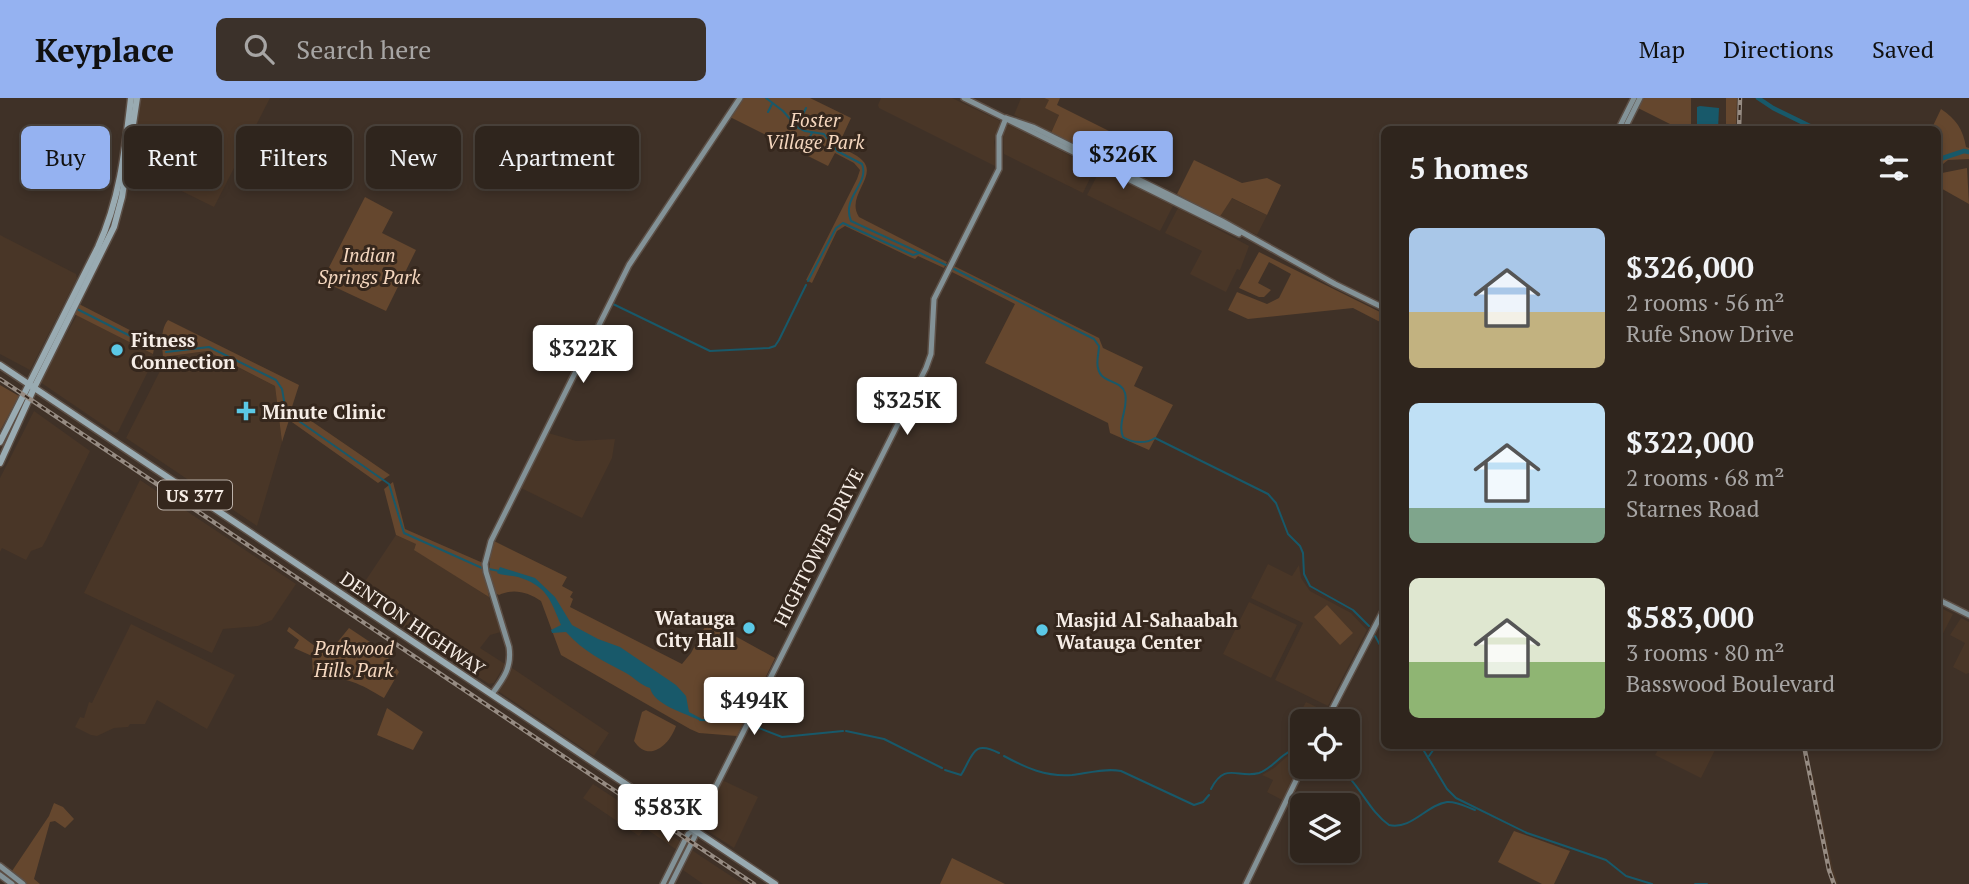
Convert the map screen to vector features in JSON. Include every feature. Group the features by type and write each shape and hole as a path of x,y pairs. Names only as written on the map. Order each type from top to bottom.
{"main road":[{"path":"70,310 113,211 122,169 131,98"},
{"path":"0,442 32,387 106,245 118,213 137,98"},
{"path":"492,694 506,674 510,657 486,572 485,564 491,541 629,265 740,98"},
{"path":"964,98 1006,118 1033,127 1220,220 1258,242"},
{"path":"1620,126 1634,98"},
{"path":"1626,126 1640,98"},
{"path":"1006,118 1258,242 1381,306"},
{"name":"HIGHTOWER DRIVE","path":"694,830 926,368 931,354 934,299 999,169 1001,157 998,140 1006,118"},
{"path":"1001,128 1013,123"},
{"name":"US 377","path":"0,365 32,387"},
{"path":"0,463 32,387"},
{"name":"DENTON HIGHWAY","path":"32,387 775,884"},
{"path":"30,397 43,394"},
{"path":"1941,601 1969,615"},
{"path":"1332,709 1381,615"},
{"path":"1246,884 1297,779"},
{"path":"663,884 688,834 694,830 695,836 671,884"},
{"path":"0,866 23,884"},
{"path":"0,875 12,884"}],"shaded area":[{"path":"140,98 270,98 256,126 236,126 236,164 214,207 178,189 222,189 222,126 136,126"},
{"path":"881,98 952,98 1000,121 994,142 995,166 879,108"},
{"path":"1021,98 1049,100 1059,115 1051,133 1014,115"},
{"path":"1009,125 1095,168 1083,193 1004,154 1003,133"},
{"path":"1103,171 1173,206 1160,231 1087,195 1099,172"},
{"path":"1231,198 1267,215 1257,235 1219,218"},
{"path":"1178,208 1249,246 1240,270 1237,269 1226,292 1190,274 1202,251 1165,233"},
{"path":"0,235 76,274 77,278 30,370 0,354"},
{"path":"77,315 153,354 151,365 118,432 115,433 40,382"},
{"path":"207,351 275,386 282,442 257,526 126,438 160,371 163,357"},
{"path":"34,411 90,451 42,547 31,551 26,560 2,548 0,552 0,478"},
{"path":"548,433 576,441 615,439 612,458 582,518 521,488"},
{"path":"140,480 296,584 272,620 258,626 223,629 212,653 84,593"},
{"path":"396,535 417,544 414,549 489,597 501,632 490,635 480,648 505,664 494,683 489,684 356,595"},
{"path":"1268,564 1292,576 1299,565 1301,578 1310,591 1351,613 1367,630 1328,706 1275,680 1303,623 1251,598"},
{"path":"1249,602 1297,625 1271,678 1223,654"},
{"path":"1941,608 1953,614 1941,637"},
{"path":"1961,618 1969,622 1969,673 1966,674 1953,667 1965,643 1950,635"},
{"path":"131,624 235,675 207,729 157,700 145,724 114,728 97,736 75,727 80,717 84,718 89,702 92,703"},
{"path":"512,668 609,733 594,756 498,691"},
{"path":"1306,702 1321,709 1302,709"},
{"path":"1658,749 1716,749 1701,778 1655,755"},
{"path":"1290,754 1292,779 1282,800 1267,792 1273,780 1262,775"},
{"path":"1813,774 1838,884 1832,884 1825,858 1808,775"},
{"path":"722,780 758,797 734,848 700,826"},
{"path":"593,784 681,842 677,850 645,828 639,836 583,798"},
{"path":"692,850 743,884 703,884 683,870"}],"green space":[{"name":"Foster Village Park","path":"742,98 810,98 851,118 838,146 860,158 866,166 865,180 856,201 859,217 947,262 944,268 918,256 915,259 910,257 845,226 837,231 812,283 806,280 860,170 854,163 835,153 828,166 730,117"},
{"path":"1044,98 1060,98 1057,105 1147,150 1135,174 1051,133 1059,115 1045,108 1049,100"},
{"path":"1644,98 1691,98 1691,126 1674,126 1638,108"},
{"path":"1726,98 1737,98 1736,126 1726,126"},
{"path":"1941,109 1951,117 1961,130 1966,147 1969,148 1969,159 1948,160 1943,164 1941,126 1933,126"},
{"path":"1194,160 1242,183 1267,178 1281,185 1267,215 1232,198 1219,218 1177,194"},
{"path":"1967,168 1969,204 1941,188 1941,173"},
{"name":"Indian Springs Park","path":"365,197 393,212 382,233 416,250 386,311 322,281"},
{"path":"1259,252 1381,313 1381,322 1353,308 1248,319 1228,310 1237,292 1267,304 1279,298 1291,274 1269,262 1258,283 1271,290 1264,297 1239,288"},
{"path":"952,265 1099,338 1103,348 1143,367 1134,386 1173,405 1149,450 1110,433 1108,423 985,363 1015,304 950,271"},
{"path":"79,304 155,343 153,354 74,314"},
{"path":"168,320 299,385 291,410 304,416 390,475 378,483 289,420 282,442 275,386 207,351 163,357 163,333"},
{"path":"0,385 19,396 0,431"},
{"path":"393,482 405,529 483,563 489,597 414,550 416,544 396,535 384,489"},
{"path":"494,541 567,577 562,586 573,592 570,607 682,664 708,621 775,658 737,736 699,733 690,729 561,655 541,601 520,592 499,595 495,593 490,567"},
{"path":"1327,605 1353,633 1340,645 1314,617"},
{"name":"Parkwood Hills Park","path":"289,627 327,655 349,628 382,650 399,672 384,698 350,681 313,677 312,656 294,648 299,640 287,631"},
{"path":"387,708 423,732 413,750 377,735"},
{"path":"646,710 676,726 664,745 652,751 640,748 634,741 642,712"},
{"path":"54,803 63,807 74,819 65,828 55,821 50,822 34,879 40,884 27,884 12,871 49,816"},
{"path":"1514,831 1570,851 1554,884 1542,884 1498,862"},
{"path":"952,858 1005,884 940,884"}],"water":[{"path":"1697,107 1719,108 1718,126 1697,126"},
{"path":"500,567 535,578 555,597 572,625 620,647 676,685 686,696 689,712 702,719 701,721 664,704 650,688 594,656 566,632 552,633 551,630 561,625 546,595 528,581 497,573"}],"waterway":[{"path":"766,98 783,111 797,127 824,134 837,151 862,164 862,178 850,205 851,221 946,265"},
{"path":"1758,98 1810,126"},
{"path":"768,112 772,104"},
{"path":"797,126 806,108"},
{"path":"805,145 812,133"},
{"path":"1941,159 1964,151 1969,152"},
{"path":"808,281 836,228 843,223 913,255 919,253"},
{"path":"952,268 1094,339 1099,346 1097,363 1100,373 1120,385 1125,393 1126,404 1121,426 1123,437 1139,442 1155,438 1268,494 1276,503 1288,534 1300,546 1304,574 1310,586 1353,610 1369,626"},
{"path":"613,304 710,351 769,348 775,346 779,340 806,285"},
{"path":"77,309 154,348"},
{"path":"166,352 209,347 276,380 282,389 286,412 389,484 404,533 482,568"},
{"path":"489,569 499,571"},
{"path":"1375,636 1381,647"},
{"path":"700,720 744,721"},
{"path":"751,725 782,737 843,731"},
{"path":"846,731 884,739 942,768"},
{"path":"945,770 961,775 978,749 990,749 999,753"},
{"path":"1423,749 1447,789 1456,798 1527,833 1606,860 1626,876 1652,884"},
{"path":"1429,756 1434,749"},
{"path":"1211,789 1216,781 1227,773 1259,773 1290,751"},
{"path":"1004,756 1028,768 1054,775 1121,771 1194,805 1203,802 1209,795"},
{"path":"1350,779 1381,819 1389,825 1405,824 1447,802 1475,810"},
{"path":"1695,884 1707,884"}],"railway":[{"path":"1739,126 1740,98"},
{"path":"0,379 754,884"},
{"path":"1805,749 1834,884"}],"place":[{"name":"Fitness Connection","path":"117,350"},
{"name":"Minute Clinic","path":"246,411"},
{"name":"Watauga City Hall","path":"749,628"},
{"name":"Masjid Al-Sahaabah Watauga Center","path":"1042,630"}]}
